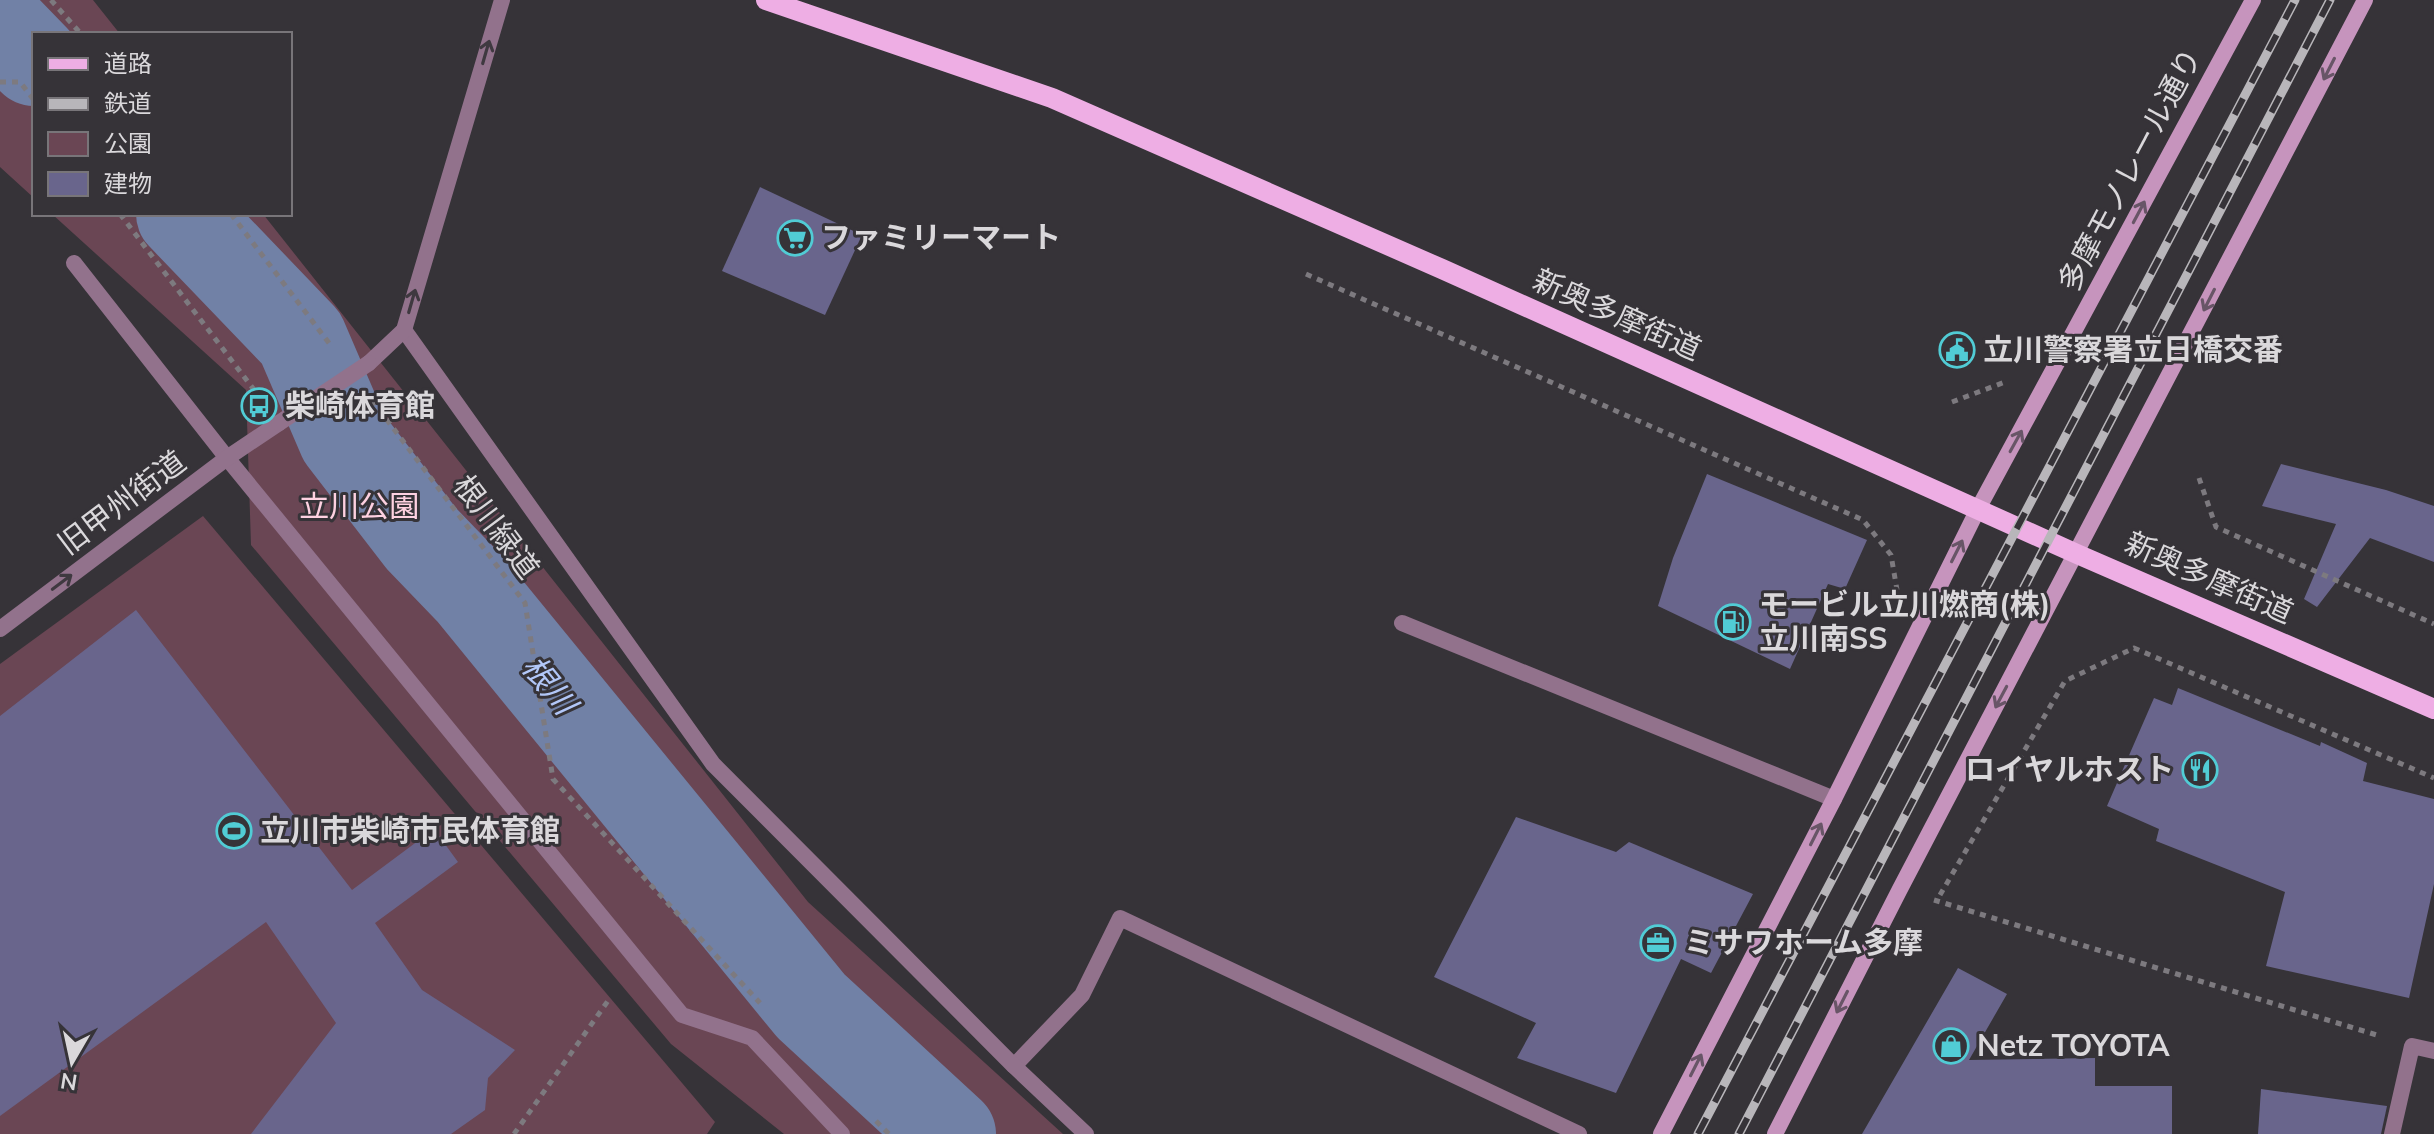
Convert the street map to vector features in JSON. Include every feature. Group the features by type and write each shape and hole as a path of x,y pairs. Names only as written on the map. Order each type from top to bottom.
{"main road":[{"name":"新奥多摩街道","path":"766,0 1052,98 2077,554 2434,709"},
{"name":"多摩モノレール通り","path":"1661,1134 1834,799 1978,509 2253,0"},
{"path":"1775,1134 2365,0"}],"street":[{"path":"502,0 404,330 713,764 1014,1066 1086,1134"},
{"path":"74,263 227,458 682,1015 752,1038 842,1134"},
{"name":"旧甲州街道","path":"0,629 227,458 369,363 404,330"},
{"path":"1402,623 1834,799"},
{"path":"1014,1066 1082,995 1120,918 1579,1134"},
{"path":"2392,1134 2412,1046 2434,1051"}],"path":[{"path":"51,0 79,32"},
{"path":"0,82 20,82 32,97"},
{"path":"122,216 279,423"},
{"path":"233,216 335,352"},
{"path":"1306,274 1863,520 1891,555 1899,603"},
{"name":"根川緑道","path":"364,390 525,603 553,779 761,1005"},
{"path":"2199,478 2216,527 2434,624"},
{"path":"1937,901 2065,681 2134,648 2434,778"},
{"path":"1900,889 2412,1046"},
{"path":"514,1134 610,998"},
{"path":"868,1112 889,1134"}],"green space":[{"path":"0,0 93,0 118,32 32,32 32,196 0,167"},
{"name":"立川公園","path":"54,216 265,216 808,902 1063,1134 784,1134 671,1044 251,545 246,390"},
{"name":"立川市柴崎市民体育館","path":"203,516 715,1122 707,1134 0,1134 0,664"}],"building":[{"path":"760,187 862,235 825,315 722,271"},
{"path":"2281,464 2386,490 2434,506 2434,562 2370,538 2317,607 2304,599 2336,524 2262,506"},
{"path":"1707,474 1867,540 1845,589 1828,584 1790,669 1658,606 1673,558"},
{"path":"136,610 352,890 434,829 458,862 375,923 422,990 515,1050 488,1078 485,1110 451,1134 251,1134 336,1023 266,922 0,1116 0,716"},
{"path":"2178,688 2320,746 2321,742 2367,763 2363,781 2434,799 2434,884 2409,998 2266,966 2285,892 2156,841 2159,829 2107,806 2154,698 2172,705"},
{"path":"1516,817 1616,852 1629,842 1753,894 1711,973 1681,959 1616,1093 1517,1058 1536,1023 1434,977"},
{"name":"Netz TOYOTA","path":"1958,968 2007,994 1969,1060 2095,1058 2095,1086 2172,1086 2172,1134 1862,1134"},
{"path":"2261,1089 2387,1106 2381,1134 2258,1134"}],"waterway":[{"name":"根川","path":"0,25 32,58"},
{"name":"根川","path":"184,216 301,338 344,438 421,538 471,590 811,1006 950,1134"}],"railway":[{"path":"1698,1134 2295,0"},
{"path":"1739,1134 2330,0"}],"place":[{"name":"ファミリーマート","path":"795,238"},
{"name":"立川警察署立日橋交番","path":"1957,350"},
{"name":"柴崎体育館","path":"259,406"},
{"name":"モービル立川燃商(株) 立川南SS","path":"1733,622"},
{"name":"ロイヤルホスト","path":"2200,770"},
{"name":"立川市柴崎市民体育館","path":"234,831"},
{"name":"ミサワホーム多摩","path":"1658,943"},
{"name":"Netz TOYOTA","path":"1951,1046"}]}
